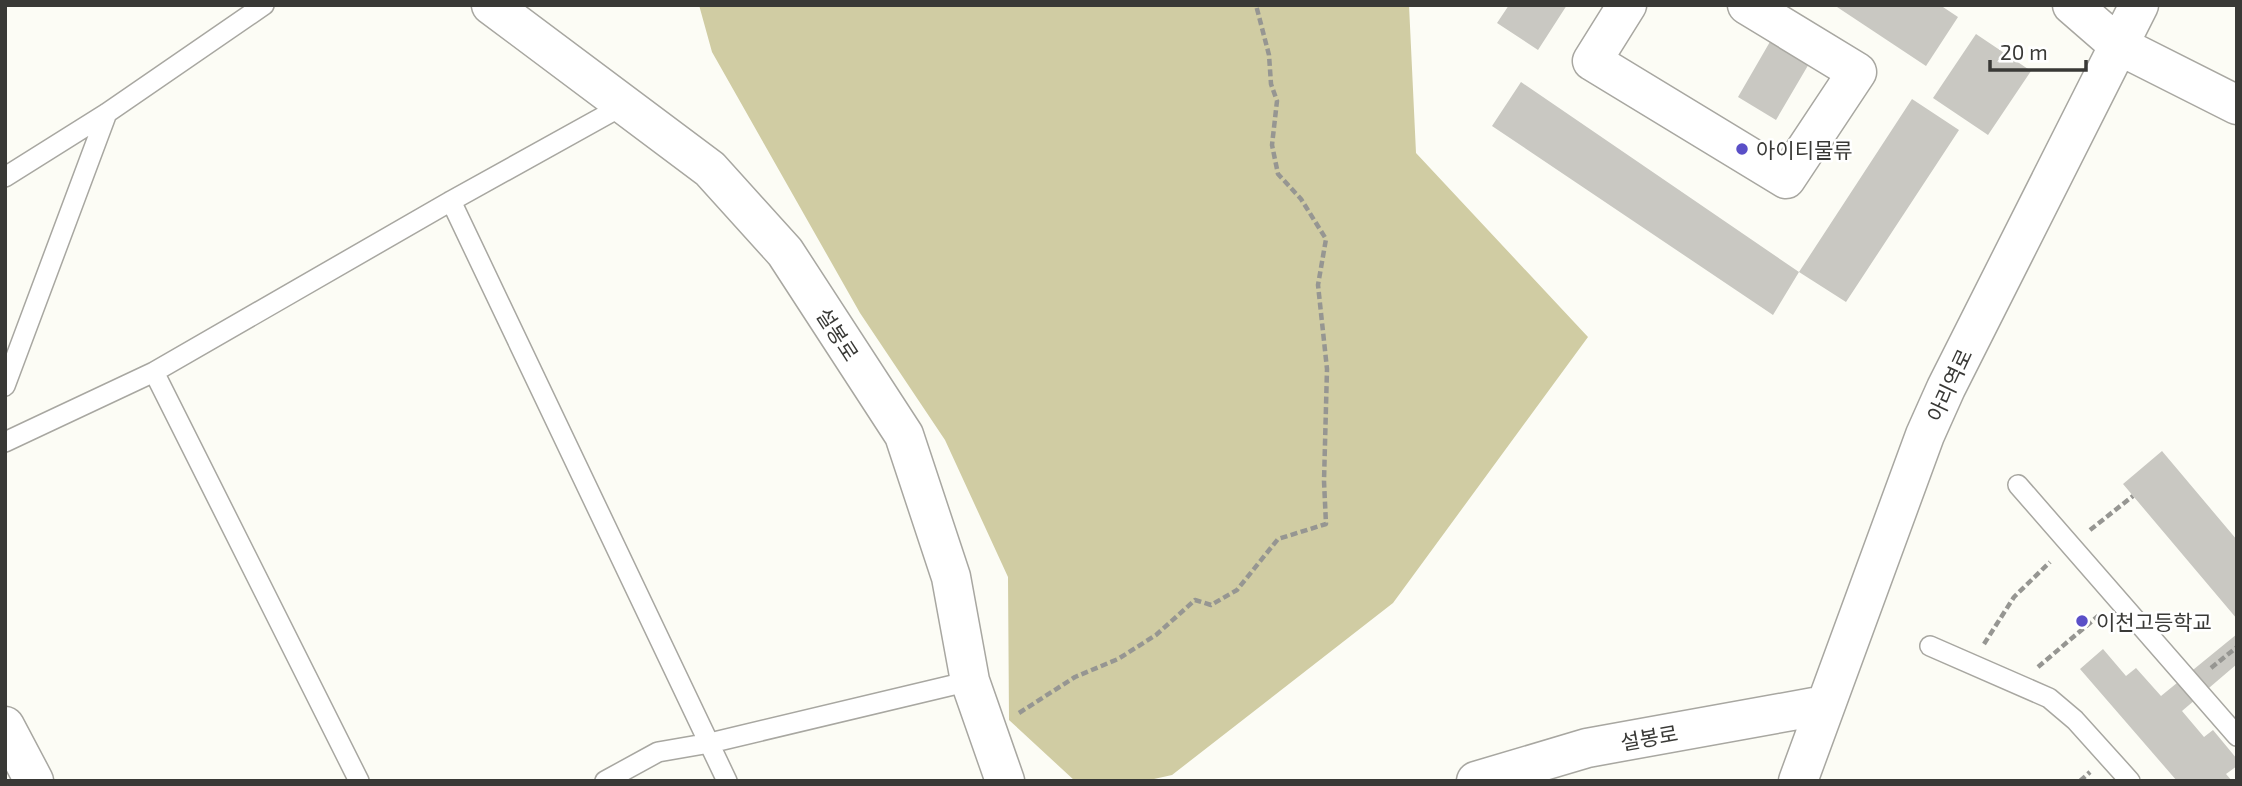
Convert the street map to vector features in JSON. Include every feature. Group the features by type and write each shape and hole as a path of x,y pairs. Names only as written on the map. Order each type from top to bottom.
{"street":[{"name":"설봉로","path":"491,5 710,169 785,252 904,435 951,577 970,681 1005,781"},
{"path":"1627,5 1592,61 1786,179 1857,72 1747,5"},
{"path":"2072,5 2118,45 2237,106"},
{"name":"아리역로","path":"1798,781 1926,435 2139,5"},
{"name":"설봉로","path":"1476,781 1587,748 1825,705"},
{"path":"5,726 34,781"}],"lane":[{"path":"5,177 107,113 264,5"},
{"path":"5,442 154,372 624,105"},
{"path":"5,386 107,113"},
{"path":"451,201 727,781"},
{"path":"154,372 359,781"},
{"path":"2018,485 2237,736"},
{"path":"1930,646 2049,698 2088,733 2130,781"},
{"path":"605,781 658,752 710,743 970,681"}],"path":[{"path":"989,736 1034,701 1074,677 1118,659 1156,635 1195,600 1211,605 1237,590 1278,538 1326,524 1324,481 1327,369 1318,285 1326,239 1301,199 1278,174 1272,145 1277,101 1271,84 1269,55 1256,5"},
{"path":"1972,664 2014,597 2046,565 2133,496"},
{"path":"2017,685 2118,600"}],"shaded area":[{"path":"699,5 1409,5 1416,153 1588,337 1393,603 1172,775 1145,781 1075,781 1009,720 1008,577 945,440 860,313 712,52"}],"building":[{"path":"1509,5 1567,5 1538,50 1497,23"},
{"path":"1834,5 1940,5 1958,17 1926,66"},
{"path":"1976,34 2031,71 1988,135 1933,98"},
{"path":"1771,40 1810,62 1776,120 1738,97"},
{"path":"1521,82 1799,272 1773,315 1492,126"},
{"path":"1912,99 1959,130 1846,302 1799,272"},
{"path":"2162,451 2237,540 2237,619 2123,484"},
{"path":"2237,634 2237,664 2182,711 2204,737 2213,730 2237,759 2237,766 2226,774 2232,781 2177,781 2080,669 2103,649 2126,676 2136,668 2161,696"}],"place":[{"name":"아이티물류","path":"1742,149"},
{"name":"이천고등학교","path":"2082,621"}]}
